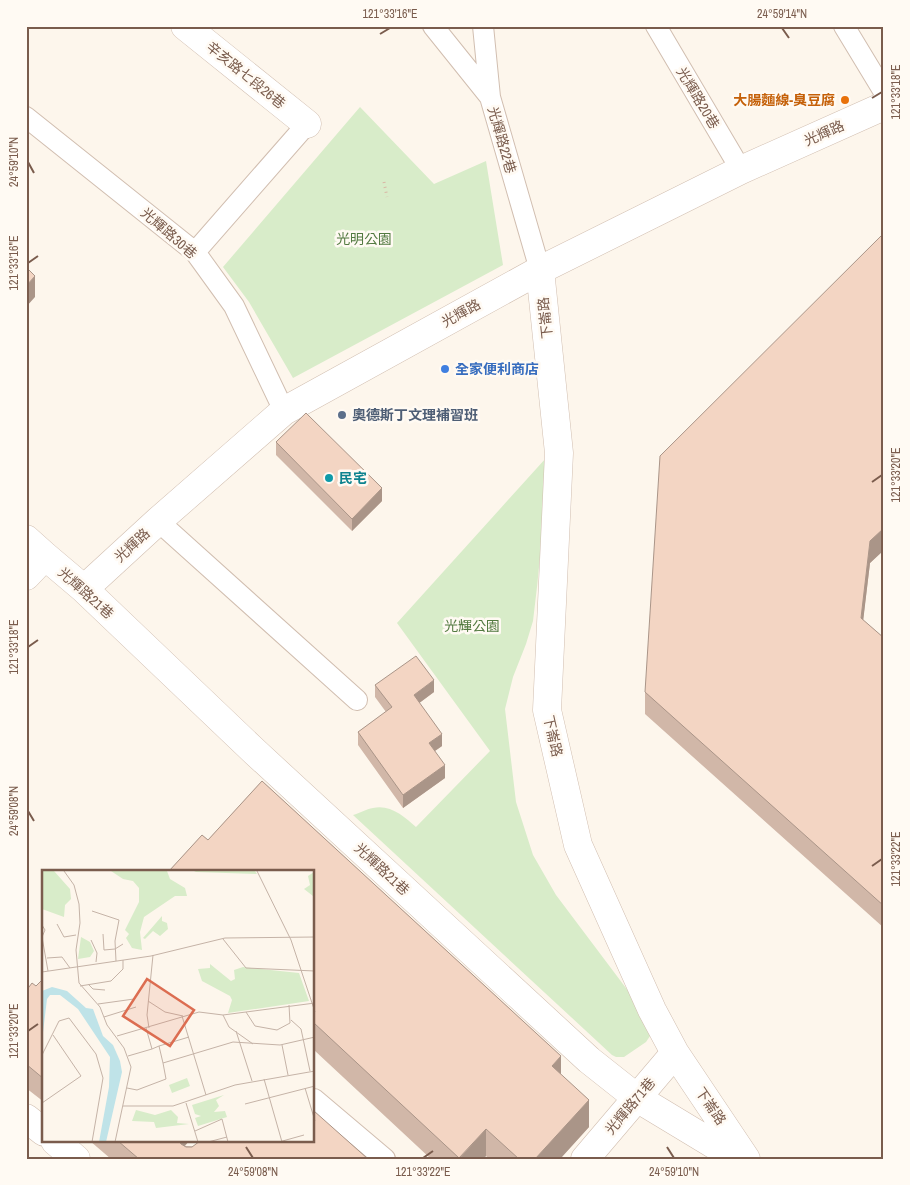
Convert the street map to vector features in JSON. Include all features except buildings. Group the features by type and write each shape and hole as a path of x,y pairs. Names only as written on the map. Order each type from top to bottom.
{"street":[{"name":"辛亥路七段26巷","path":"185,26 307,124"},
{"name":"光輝路","path":"84,589 158,521 284,411 540,270 741,170 884,106"},
{"name":"下崙路","path":"540,270 559,453 546,710 578,845 652,1010 675,1053 746,1159"},
{"name":"光輝路21巷","path":"35,548 84,589 255,752 606,1075 637,1098 738,1159"},
{"path":"26,576 35,548"},
{"name":"光輝路71巷","path":"585,1159 675,1053"},
{"path":"26,1118 42,1130"},
{"path":"56,1142 76,1159"}],"lane":[{"name":"光輝路22巷","path":"433,26 490,97 540,270"},
{"path":"483,26 490,97"},
{"name":"光輝路20巷","path":"656,26 741,170"},
{"path":"844,26 884,92"},
{"name":"光輝路30巷","path":"26,117 195,252 234,306 284,411"},
{"path":"195,252 307,124"},
{"path":"158,521 357,700"},
{"path":"315,1101 385,1159"}],"path":[{"path":"384,182 387,197"}],"green space":[{"name":"光明公園","path":"360,107 434,184 486,161 503,265 293,378 249,302 223,267"},
{"name":"光輝公園","path":"546,458 544,517 533,621 513,677 505,709 516,802 533,855 556,895 650,1020 652,1029 646,1042 624,1057 612,1055 353,815 379,807 385,808 402,816 416,827 490,751 397,623"}],"place":[{"name":"大腸麵線-臭豆腐","path":"845,100"},
{"name":"全家便利商店","path":"445,369"},
{"name":"奧德斯丁文理補習班","path":"342,415"},
{"name":"民宅","path":"329,478"}]}
